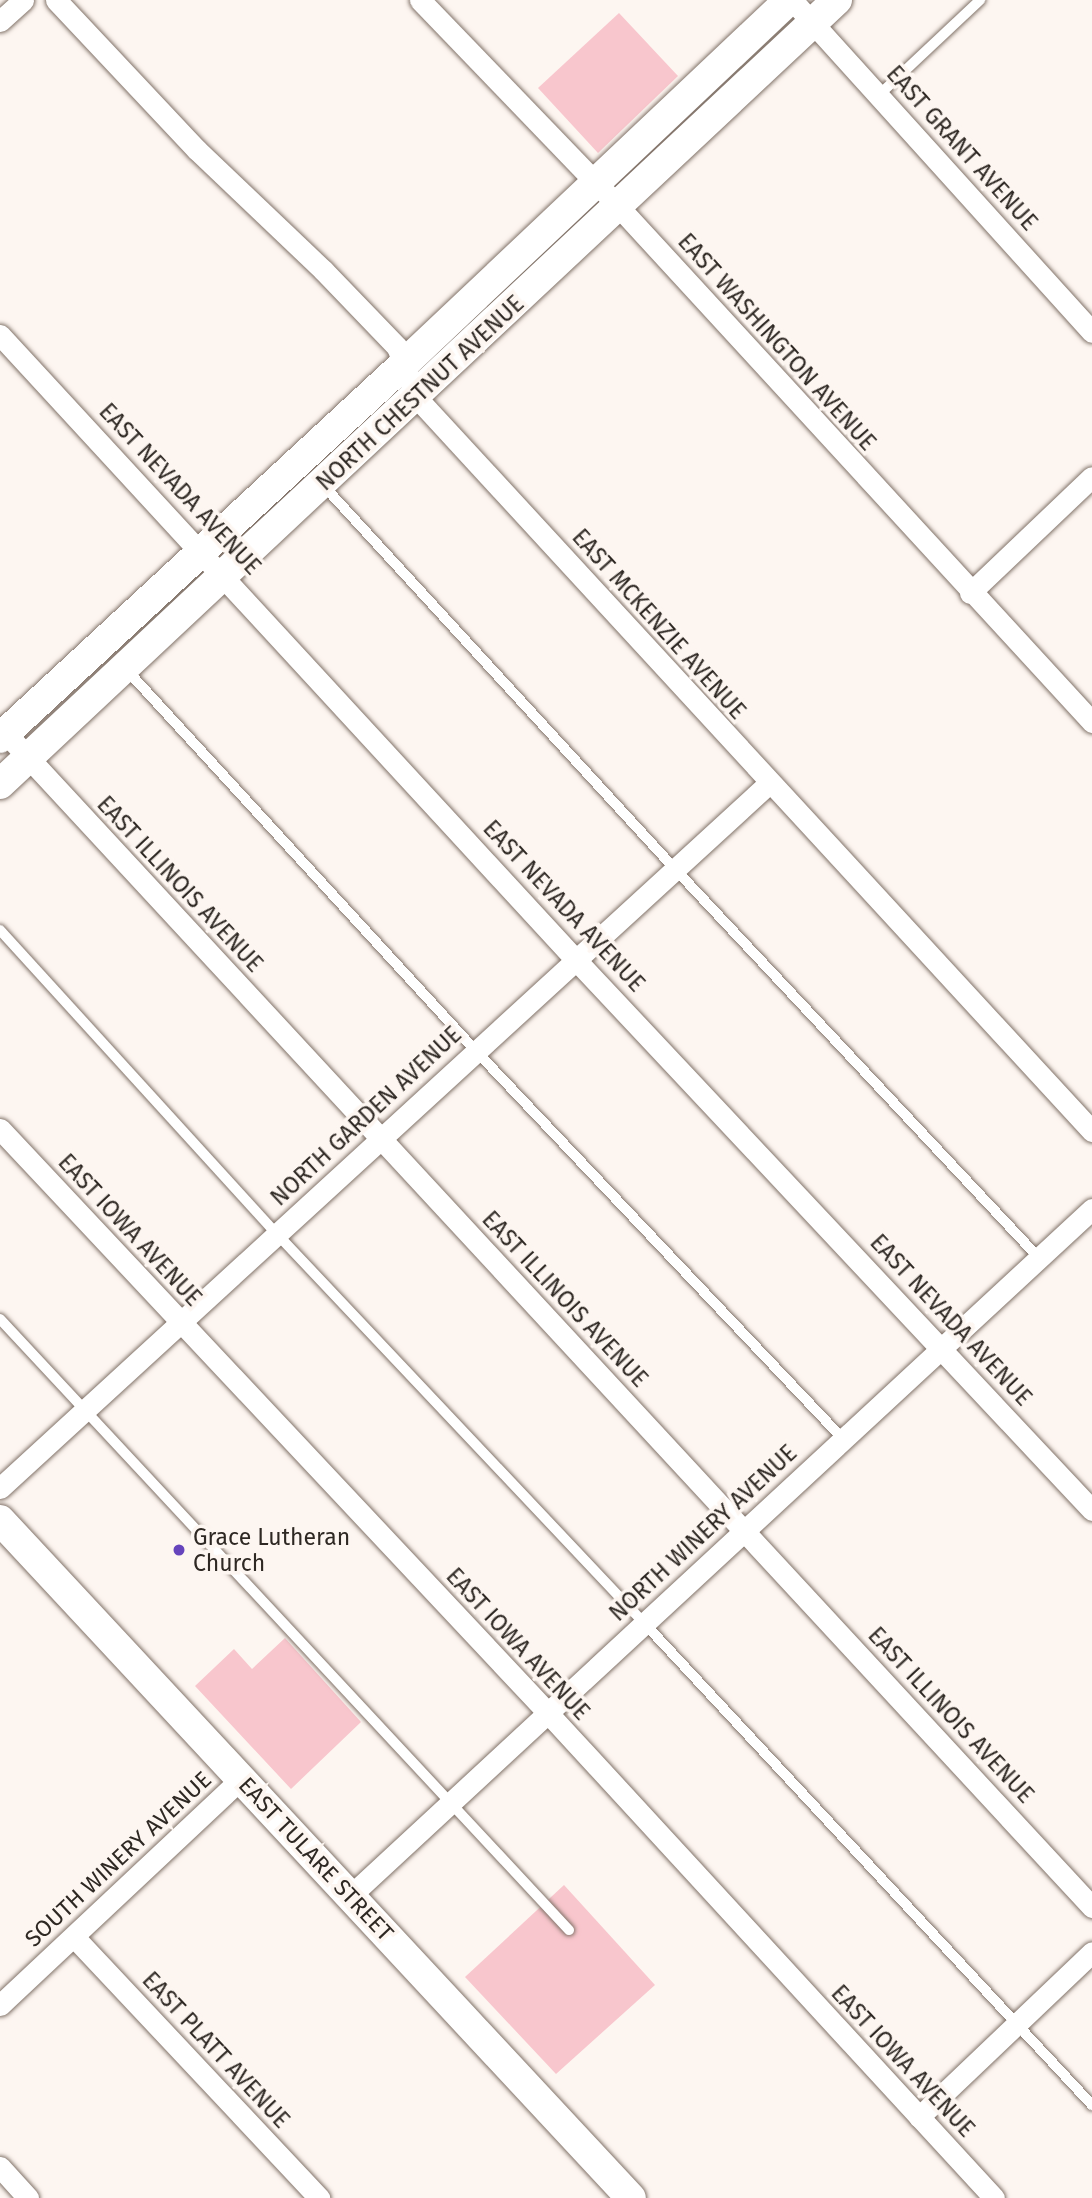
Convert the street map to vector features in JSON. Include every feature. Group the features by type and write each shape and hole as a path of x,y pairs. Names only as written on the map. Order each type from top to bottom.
{"main road":[{"name":"NORTH CHESTNUT AVENUE","path":"2,733 404,364 790,0"},
{"name":"NORTH CHESTNUT AVENUE","path":"0,785 323,485 837,0"},
{"name":"EAST TULARE STREET","path":"0,1520 631,2198"}],"street":[{"path":"0,21 23,0"},
{"name":"EAST MCKENZIE AVENUE","path":"56,0 197,150 361,308 397,347 416,397 1092,1132"},
{"name":"EAST WASHINGTON AVENUE","path":"420,0 618,206 970,593 1092,722"},
{"name":"EAST GRANT AVENUE","path":"790,0 813,22 1092,332"},
{"name":"EAST NEVADA AVENUE","path":"0,335 202,551 576,960 943,1348 1092,1510"},
{"path":"970,593 1092,477"},
{"name":"EAST ILLINOIS AVENUE","path":"2,733 29,758 378,1139 746,1530 1092,1907"},
{"name":"NORTH GARDEN AVENUE","path":"0,1488 769,783"},
{"name":"EAST IOWA AVENUE","path":"0,1129 547,1712 994,2198"},
{"name":"NORTH WINERY AVENUE","path":"350,1896 1092,1209"},
{"name":"SOUTH WINERY AVENUE","path":"0,2004 75,1938 241,1779"},
{"name":"EAST PLATT AVENUE","path":"75,1938 319,2198"},
{"path":"919,2116 1092,1952"},
{"path":"0,2167 28,2198"}],"lane":[{"path":"879,95 980,0"},
{"path":"323,485 675,870 1039,1258"},
{"path":"125,668 476,1051 844,1439"},
{"path":"0,930 277,1234 645,1624 1092,2105"},
{"path":"0,1319 569,1930"}],"shaded area":[{"path":"619,13 678,76 598,153 538,88"},
{"path":"285,1638 361,1722 291,1789 195,1686 234,1649 252,1669"},
{"path":"564,1885 655,1985 556,2074 465,1977"}],"place":[{"name":"Grace Lutheran Church","path":"179,1550"}]}
